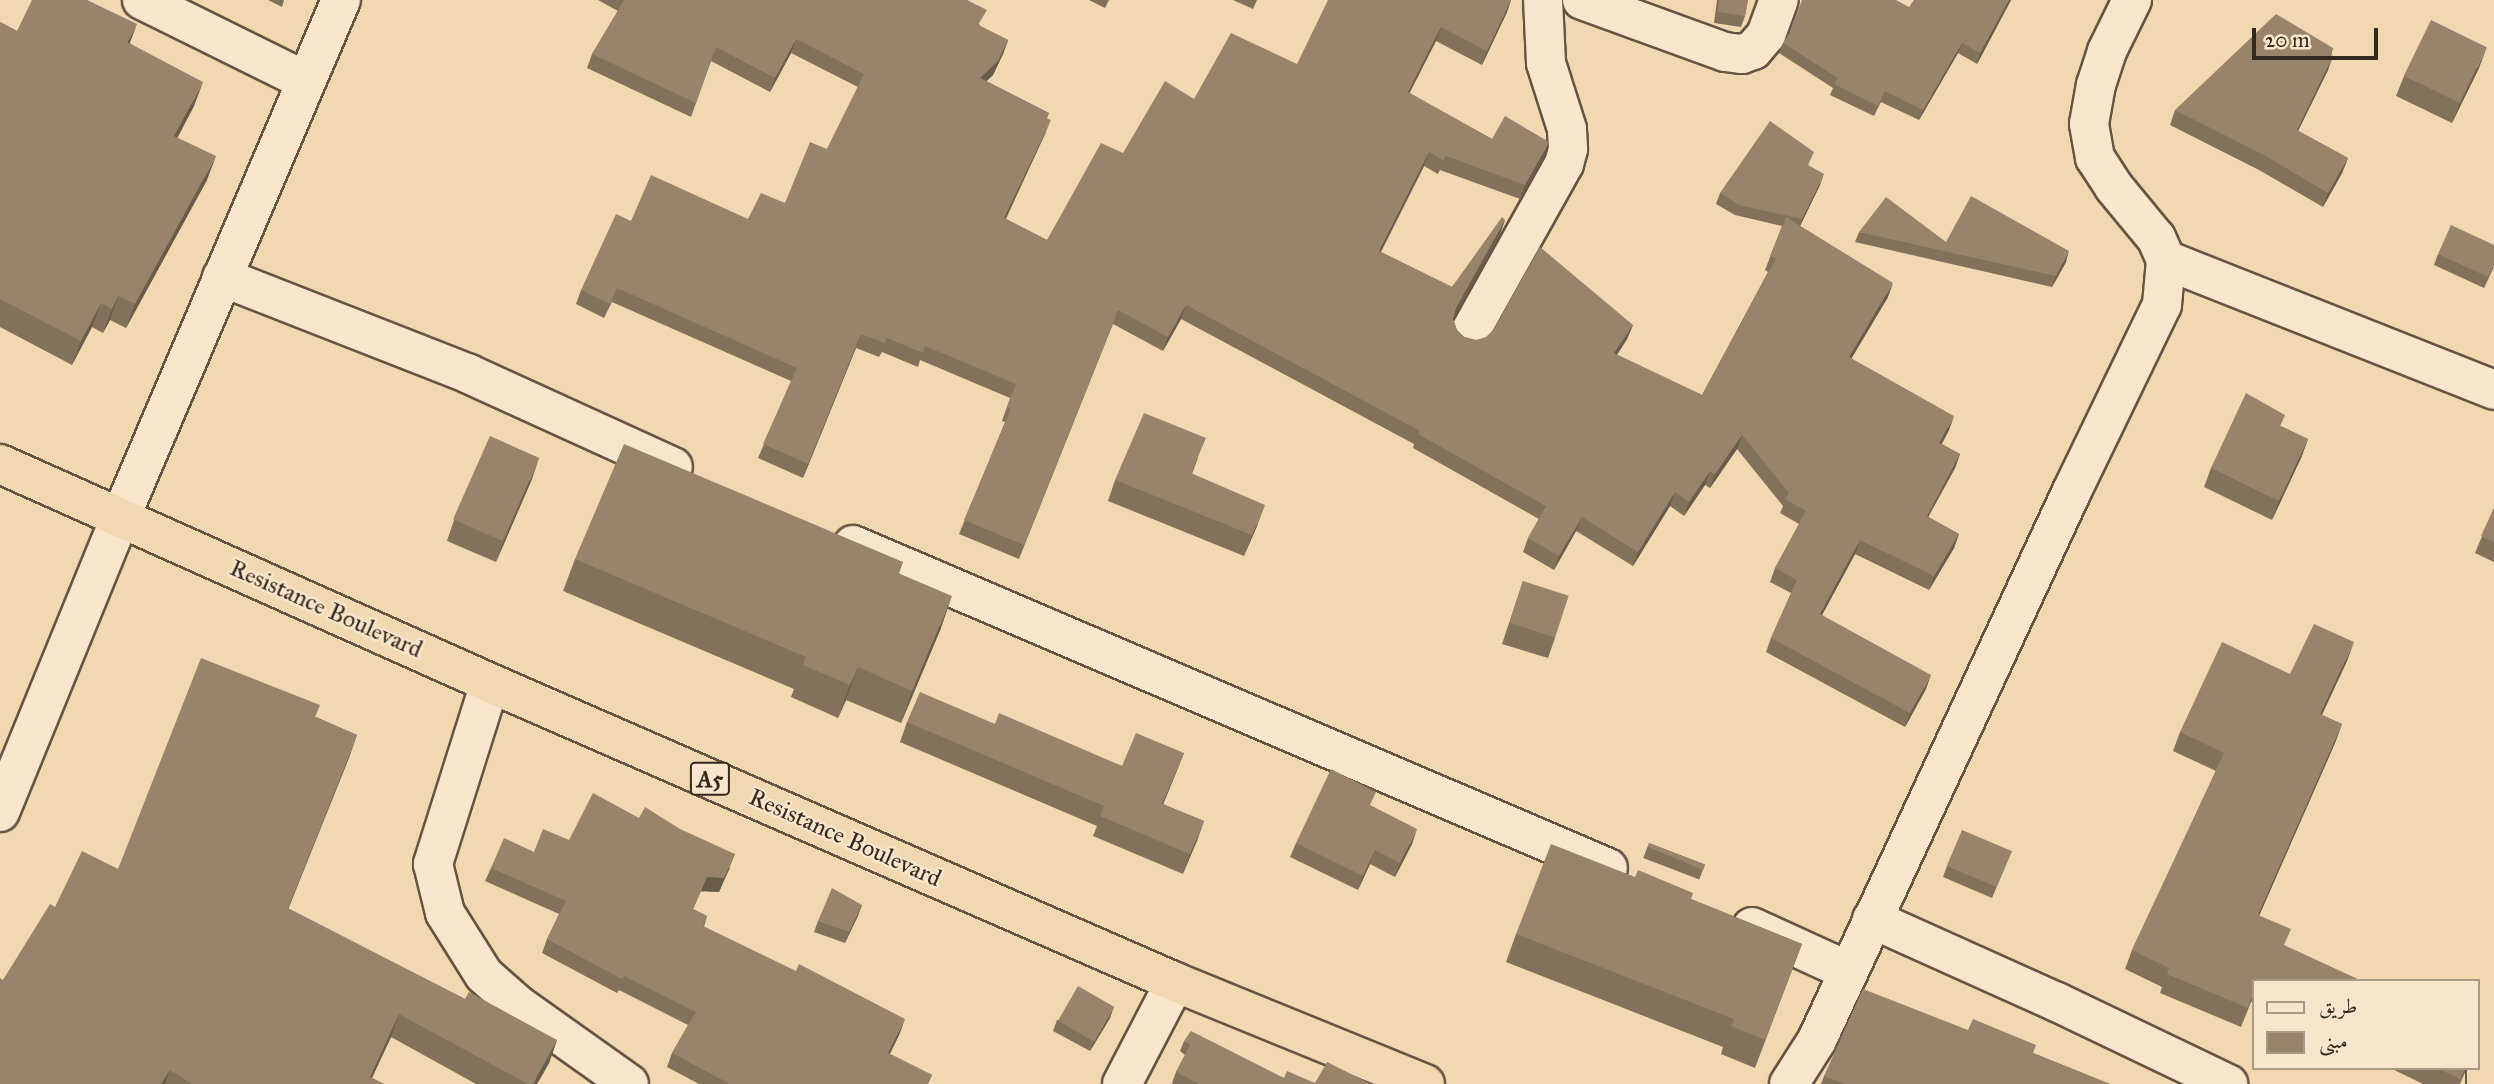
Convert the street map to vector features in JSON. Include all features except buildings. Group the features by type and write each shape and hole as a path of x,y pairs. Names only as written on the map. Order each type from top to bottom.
{"highway":[{"name":"Resistance Boulevard","path":"0,464 490,683 1175,982 1424,1084"}],"street":[{"path":"142,0 306,81"},
{"path":"0,812 121,516 341,0"},
{"path":"1470,332 1558,176 1568,149 1567,129 1546,64 1543,0"},
{"path":"1582,0 1725,52 1742,54 1754,50 1766,35 1779,0"},
{"path":"1789,1084 1817,1040 2162,305 2166,260 2156,238 2114,187 2095,158 2089,124 2096,86 2107,51 2132,0"},
{"path":"2166,260 2494,390"},
{"path":"222,277 469,374 703,480"},
{"path":"817,529 1645,884"},
{"path":"490,683 433,864 445,913 484,975 518,1005 629,1084"},
{"path":"1721,915 1848,971"},
{"path":"1872,919 2068,1007 2228,1084"},
{"path":"1122,1084 1175,982"}]}
